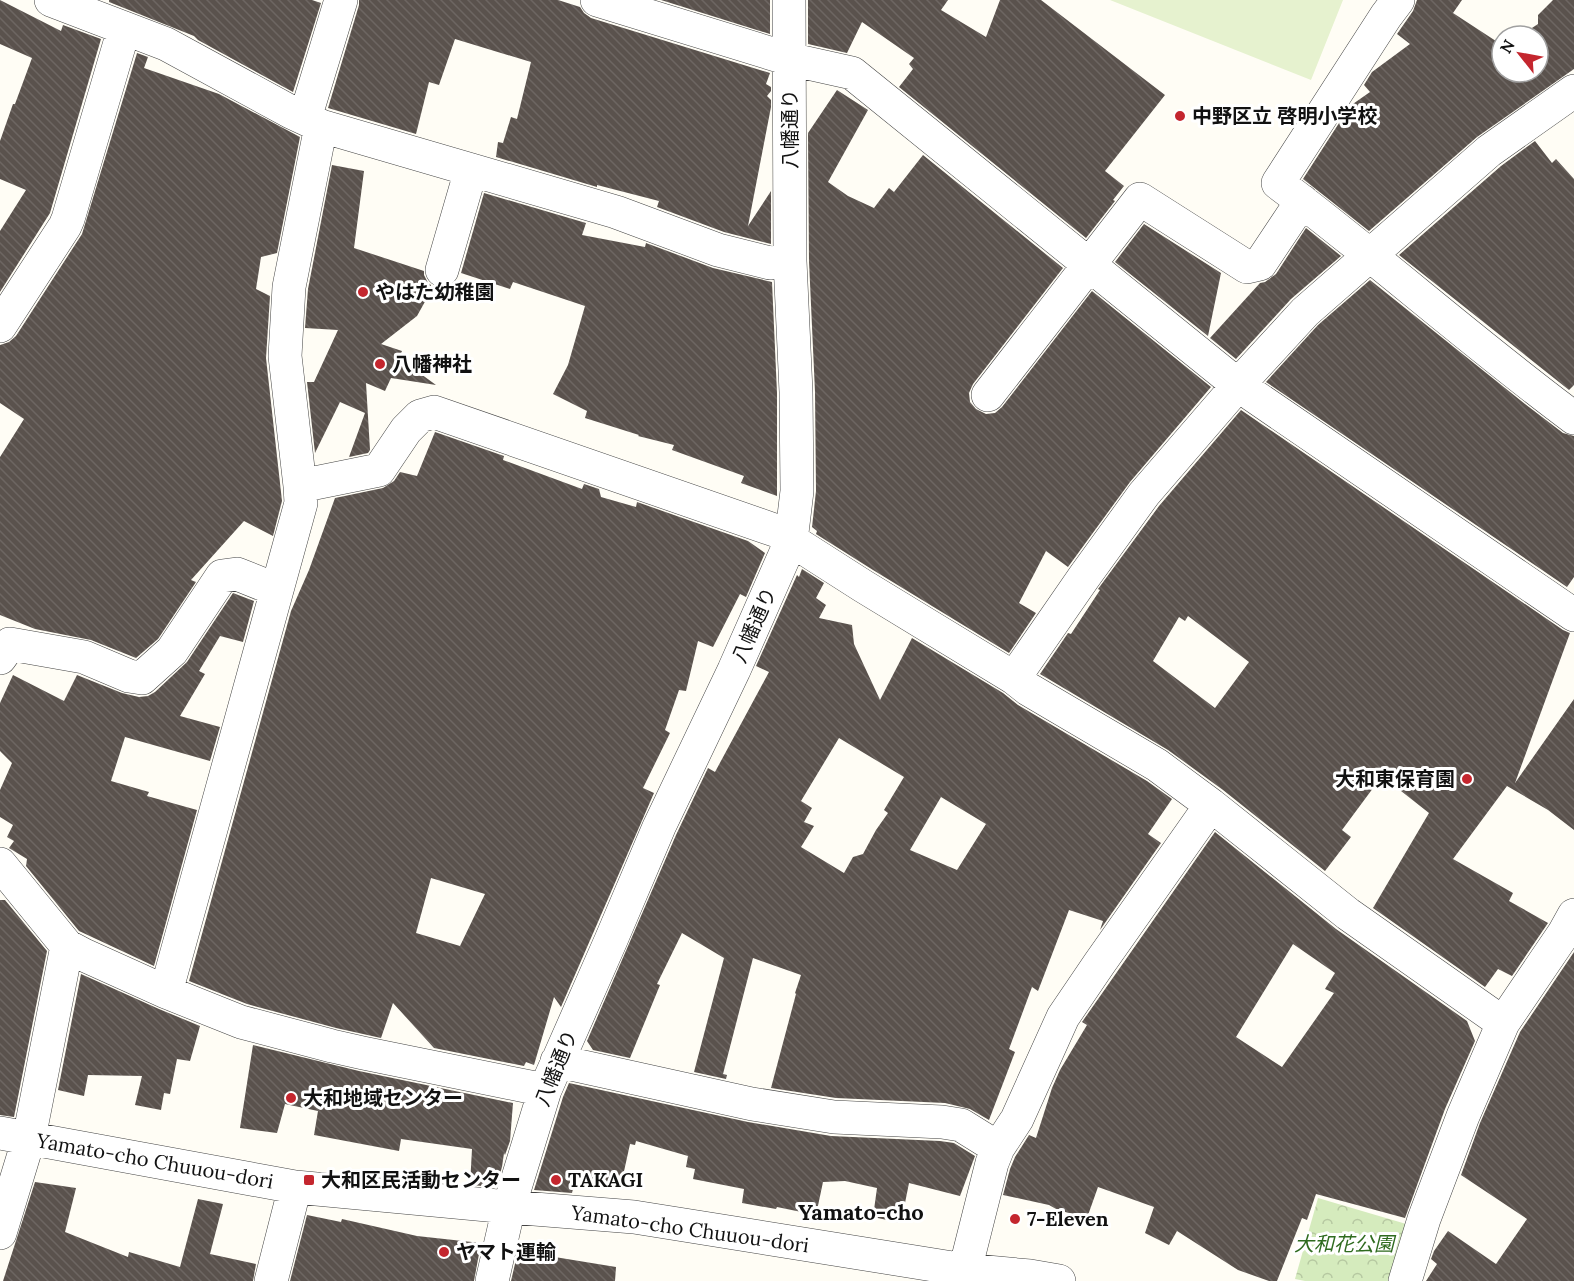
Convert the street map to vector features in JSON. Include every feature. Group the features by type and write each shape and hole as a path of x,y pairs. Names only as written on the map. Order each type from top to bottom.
{"street":[{"path":"51,0 166,44 313,122 616,212 718,250 770,263 790,261"},
{"path":"166,993 301,503 285,356 289,287 313,122 341,0"},
{"path":"597,0 789,58 852,74 1239,385 1574,615"},
{"name":"八幡通り","path":"492,1281 509,1207 551,1075 659,827 734,670 791,541 797,480 796,392 790,261 789,0"},
{"path":"1398,0 1278,183 1574,418"},
{"path":"0,326 68,219 124,29"},
{"path":"1014,678 1144,494 1305,312 1489,151 1574,91"},
{"path":"442,270 471,170"},
{"path":"988,395 1140,199 1248,267 1260,264 1302,201"},
{"path":"300,486 379,470 406,430 420,416 434,412 777,531 1014,678 1028,689 1157,765 1348,914 1503,1023"},
{"path":"0,658 10,644 84,657 129,676 142,678 171,651 222,576 237,574 278,590"},
{"path":"963,1275 992,1163 998,1148 1017,1119 1063,1017 1210,805"},
{"path":"0,864 67,946 166,993 241,1022 363,1053 551,1075 834,1117 961,1125 998,1148"},
{"path":"1405,1281 1424,1219 1463,1116 1503,1023 1571,929"},
{"path":"0,1233 14,1136 67,946"},
{"name":"Yamato-cho Chuuou-dori","path":"14,1136 295,1187 634,1217 963,1275 1030,1276 1059,1281"},
{"path":"271,1281 295,1187"}],"green space":[{"path":"1110,0 1343,0 1311,80"},
{"name":"大和花公園","path":"1318,1198 1413,1226 1396,1281 1305,1281 1295,1279"}],"building":[{"path":"0,0 61,31 63,25 101,39 50,213 0,292 0,231 26,190 0,179 0,141 32,58 0,44"},
{"path":"109,0 312,0 321,3 293,92 194,36 109,2"},
{"path":"359,0 558,0 580,7 591,18 770,73 766,84 771,87 767,96 771,100 771,107 748,226 771,191 771,244 724,232 657,207 659,201 597,185 597,187 496,157 498,142 503,143 511,117 517,119 531,62 455,39 439,85 429,82 416,134 328,108"},
{"path":"661,0 770,0 770,34"},
{"path":"808,0 948,0 941,10 986,37 1000,0 1041,0 1165,95 1105,171 1124,186 1086,238 899,87 913,69 909,64 914,58 862,22 847,53 808,44"},
{"path":"1417,0 1462,0 1453,13 1490,37 1490,84 1550,84 1550,24 1538,24 1538,15 1553,0 1574,0 1574,69 1477,137 1369,231 1303,179 1350,106 1370,92 1364,85 1372,72 1410,44 1397,34 1413,11"},
{"path":"137,53 148,57 144,68 219,94 300,137 277,253 261,257 256,289 270,296 266,358 282,501 273,536 244,521 191,580 196,582 158,639 136,658 91,640 35,629 0,615 0,457 24,419 0,403 0,345 16,336 82,234"},
{"path":"837,90 868,110 828,182 848,196 874,208 889,188 894,192 923,155 1063,268 973,384 969,393 970,402 976,409 986,414 995,413 1002,407 1092,291 1211,387 1130,482 1068,567 1046,551 1019,603 1036,613 1009,653 816,534 817,531 812,527 816,491 815,392 809,261 808,133"},
{"path":"1535,141 1552,163 1556,159 1574,179 1574,385 1569,390 1399,255 1501,166"},
{"path":"332,165 364,171 354,248 424,271 431,285 417,316 381,344 402,351 399,358 436,385 391,378 385,391 366,383 370,450 368,453 349,457 365,413 340,402 315,453 307,382 314,382 338,330 305,328 308,289"},
{"path":"484,193 586,223 582,235 645,247 646,243 713,268 772,282 777,393 777,496 741,483 744,476 672,450 674,445 638,436 585,418 587,411 553,394 568,365 585,306 513,282 510,289 461,273"},
{"path":"1144,224 1221,273 1208,336 1115,262"},
{"path":"1306,228 1341,256 1291,299 1236,359 1210,338 1260,283 1276,274"},
{"path":"1370,280 1525,404 1563,433 1574,436 1574,577 1567,587 1266,382 1318,325"},
{"path":"1241,410 1570,633 1515,783 1574,699 1574,830 1548,810 1507,786 1453,859 1513,893 1509,901 1548,923 1512,976 1498,969 1485,987 1373,908 1429,813 1382,776 1342,830 1351,837 1325,871 1223,790 1168,750 1040,674 1068,633 1071,634 1100,590 1098,589 1159,506","holes":["1188,616 1249,662 1215,708 1153,661 1179,617 1185,621"]},
{"path":"435,432 504,456 503,460 582,489 584,484 599,489 601,497 636,507 637,502 748,541 765,553 746,597 740,594 713,647 698,641 686,691 679,690 665,730 670,733 643,788 654,793 561,1007 554,997 534,1065 526,1062 524,1066 434,1048 393,1003 381,1038 247,1004 189,981 291,611 309,570 335,498 383,488 394,481 400,472 417,476","holes":["431,878 485,894 460,946 416,933"]},
{"path":"802,569 824,583 816,598 826,605 819,618 852,625 854,644 880,700 912,638 1003,693 1018,705 1147,781 1172,799 1148,834 1161,843 1100,930 1103,921 1069,910 1038,991 1032,987 1009,1049 1015,1052 989,1120 970,1109 945,1103 836,1098 771,1088 801,975 753,958 723,1074 727,1075 726,1079 694,1072 724,958 682,933 657,984 660,985 630,1058 593,1050 587,1041 676,835 708,768 715,772 769,672 756,666 797,575 799,577","holes":["839,738 904,777 884,810 888,813 863,854 853,857 844,873 801,847 814,826 804,822 812,808 801,801","941,797 986,824 957,870 910,850"]},
{"path":"233,593 254,601 243,642 220,636 199,671 205,674 180,716 220,727 210,761 125,737 111,781 149,792 147,796 197,810 154,966 79,931 26,866 27,859 9,848 14,841 7,837 13,825 0,817 0,790 12,763 0,751 0,703 13,675 64,701 77,675 122,693 139,697 148,696 187,662"},
{"path":"1215,832 1336,929 1467,1021 1475,1041 1445,1109 1405,1218 1316,1194 1307,1220 1302,1218 1277,1281 1269,1281 1238,1270 1177,1231 1169,1245 1145,1233 1154,1207 1098,1187 1087,1218 1058,1210 1049,1205 1003,1195 1015,1157 1029,1135 1036,1138 1060,1070 1087,1025 1082,1022","holes":["1293,944 1335,973 1325,989 1334,993 1282,1067 1236,1037"]},
{"path":"0,900 5,900 47,951 14,1117 0,1115"},
{"path":"1574,952 1574,1281 1426,1281 1437,1264 1431,1259 1434,1251 1448,1231 1496,1264 1527,1219 1461,1175 1480,1123 1520,1032"},
{"path":"81,974 200,1026 190,1061 177,1059 170,1094 164,1093 161,1110 135,1105 142,1076 88,1075 84,1096 58,1090"},
{"path":"253,1045 359,1071 513,1103 510,1141 505,1155 504,1153 496,1187 470,1185 472,1149 401,1139 399,1151 314,1135 318,1111 285,1104 277,1133 240,1128"},
{"path":"569,1083 748,1122 831,1136 954,1143 975,1156 960,1196 909,1183 901,1223 873,1217 877,1188 845,1181 823,1182 816,1215 742,1203 744,1189 693,1179 695,1169 686,1167 688,1156 636,1141 635,1145 630,1144 621,1185 576,1176 572,1193 534,1190"},
{"path":"35,1182 76,1188 65,1232 128,1257 129,1252 180,1267 198,1199 223,1204 210,1254 256,1264 253,1281 3,1281"},
{"path":"307,1215 341,1222 342,1219 417,1236 481,1243 474,1281 290,1281"},
{"path":"518,1251 616,1267 615,1281 511,1281"}],"place":[{"name":"中野区立 啓明小学校","path":"1180,116"},
{"name":"やはた幼稚園","path":"363,292"},
{"name":"八幡神社","path":"380,364"},
{"name":"大和東保育園","path":"1467,779"},
{"name":"大和地域センター","path":"291,1098"},
{"name":"大和区民活動センター","path":"309,1180"},
{"name":"TAKAGI","path":"556,1180"},
{"name":"7-Eleven","path":"1015,1219"},
{"name":"ヤマト運輸","path":"444,1252"}],"district":[{"name":"Yamato-cho","path":"861,1212"}]}
